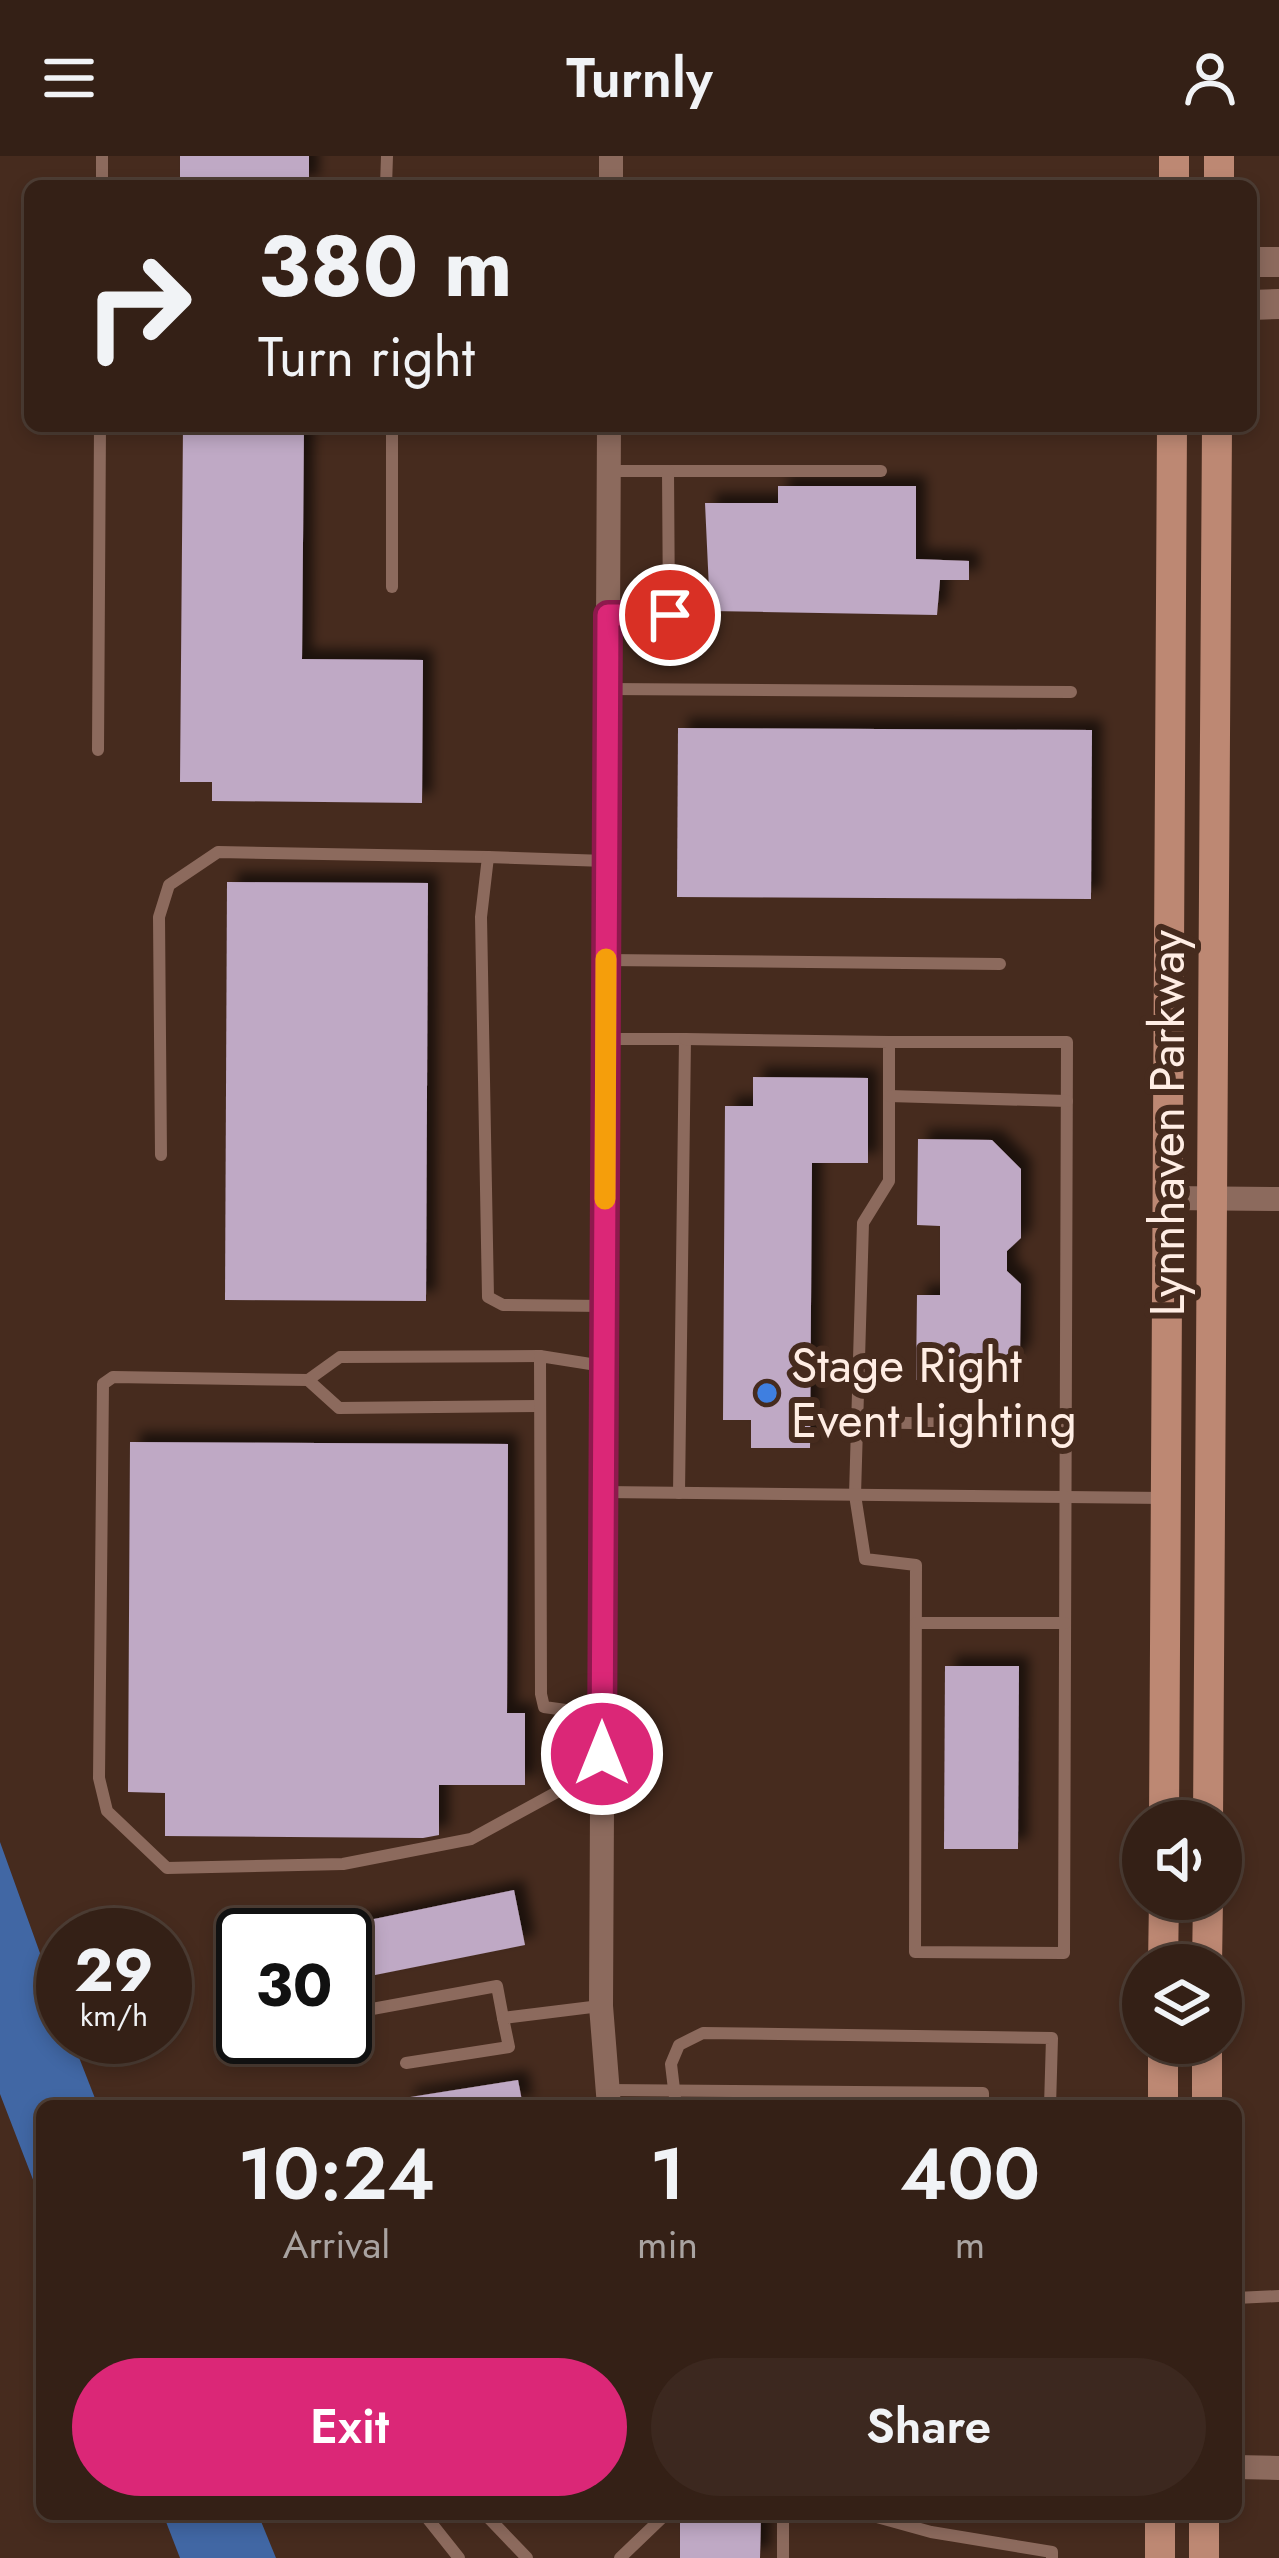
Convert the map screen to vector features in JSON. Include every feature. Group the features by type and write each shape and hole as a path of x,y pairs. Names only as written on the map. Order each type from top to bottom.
{"main road":[{"name":"Lynnhaven Parkway","path":"1164,1800 1172,432"},
{"name":"Lynnhaven Parkway","path":"1208,1800 1217,432"},
{"path":"1162,2100 1163,2064"},
{"path":"1207,2064 1207,2100"},
{"path":"1160,2520 1160,2558"},
{"path":"1204,2520 1204,2558"}],"street":[{"path":"608,2098 601,2006 609,432"},
{"path":"1168,1198 1279,1198"},
{"path":"1242,2468 1279,2468"}],"lane":[{"path":"98,750 100,432"},
{"path":"392,432 392,587"},
{"path":"609,471 881,471"},
{"path":"608,615 670,615 668,471"},
{"path":"608,689 1071,692"},
{"path":"161,1156 159,917 169,885 218,852 607,861"},
{"path":"488,856 482,916 483,1243 488,1297 503,1304 605,1306"},
{"path":"606,961 1000,964"},
{"path":"606,1039 1067,1042 1064,1953 915,1952 916,1565 865,1559 855,1495 863,1223 889,1181 889,1042"},
{"path":"679,1493 685,1039"},
{"path":"889,1096 1067,1101"},
{"path":"602,1792 557,1792 471,1839 304,1867 167,1868 107,1811 99,1778 103,1384 113,1377 308,1380 340,1357 540,1356 604,1366"},
{"path":"540,1356 541,1694 544,1708 602,1715"},
{"path":"308,1380 339,1408 539,1406"},
{"path":"857,1422 1066,1426"},
{"path":"604,1492 1166,1498"},
{"path":"916,1623 1065,1622"},
{"path":"372,2009 497,1986 509,2047 406,2062"},
{"path":"503,2018 601,2006"},
{"path":"675,2100 671,2064 679,2044 703,2033 1052,2038 1050,2100"},
{"path":"608,2098 673,2089 803,2100 983,2093 983,2100"},
{"path":"1242,2298 1279,2296"},
{"path":"429,2520 459,2558"},
{"path":"491,2520 527,2558"},
{"path":"620,2558 660,2520"},
{"path":"783,2520 783,2558"},
{"path":"888,2520 1052,2552 1052,2558"}],"water":[{"path":"0,1842 36,1942 36,2064 82,2064 96,2100 36,2100 36,2187 0,2094"},
{"path":"165,2520 260,2520 276,2558 180,2558"}],"building":[{"path":"180,156 309,156 309,180 180,180"},
{"path":"183,432 304,432 302,659 423,660 422,803 212,801 212,782 180,782"},
{"path":"778,486 916,486 916,559 969,561 969,580 940,580 937,615 710,611 705,503 778,503"},
{"path":"678,728 1092,730 1091,899 677,897"},
{"path":"227,882 428,883 426,1301 225,1300"},
{"path":"753,1077 868,1078 868,1163 812,1163 810,1448 751,1448 751,1420 723,1420 725,1106 753,1106"},
{"path":"918,1139 992,1140 1021,1169 1021,1238 1007,1251 1007,1271 1021,1284 1020,1353 992,1381 916,1380 917,1295 940,1295 940,1226 917,1225"},
{"path":"130,1442 508,1444 507,1713 525,1713 525,1785 439,1785 439,1835 423,1838 165,1836 165,1793 128,1792"},
{"path":"945,1666 1019,1666 1018,1849 944,1849"},
{"path":"514,1890 525,1945 372,1976 372,1919"},
{"path":"518,2080 522,2100 404,2100"},
{"path":"680,2520 761,2520 760,2558 680,2558"}],"slow traffic":[{"path":"605,1199 606,959"}],"place":[{"name":"Stage Right Event Lighting","path":"767,1393"}],"route":[{"path":"602,1754 608,615 670,615"}]}
